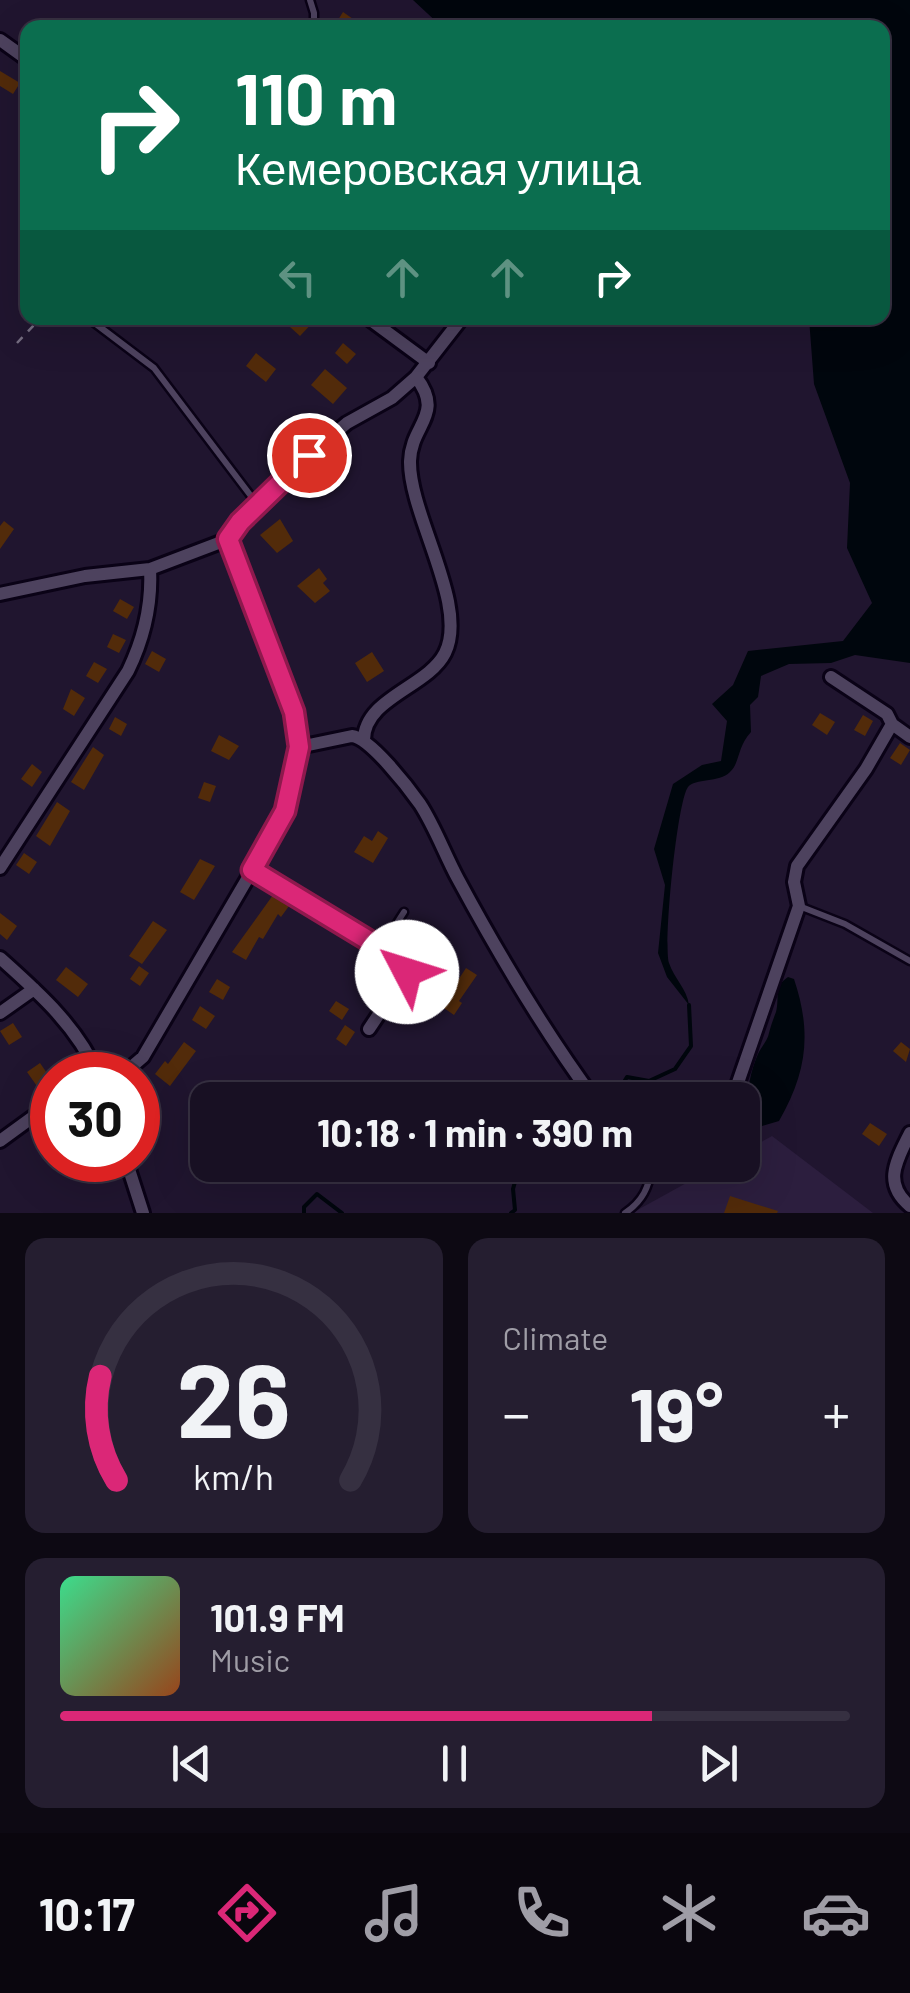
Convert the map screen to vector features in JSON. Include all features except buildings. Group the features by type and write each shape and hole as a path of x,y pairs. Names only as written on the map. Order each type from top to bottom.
{"street":[{"path":"377,325 429,363"},
{"path":"0,594 84,576 150,569 228,539 258,504 331,436 392,398 416,377 457,325"},
{"path":"364,740 364,729 386,704 434,669 452,636 444,590 410,472 411,448 430,402 428,392 416,377"},
{"path":"146,1052 285,811 299,747 294,712 228,539"},
{"path":"0,868 128,671 142,640 149,608 150,569"},
{"path":"832,677 887,714 892,724 910,737"},
{"path":"738,1082 799,906 794,882 797,866 860,778 892,724"},
{"path":"299,747 352,736 364,740 421,805 458,880 582,1082"},
{"path":"252,870 400,961 407,972 369,1029"},
{"path":"0,958 72,1030 85,1052"},
{"path":"0,1013 34,989"},
{"path":"0,1142 30,1120"},
{"path":"907,1203 896,1190 893,1168 910,1133"},
{"path":"133,1182 142,1213"}],"lane":[{"path":"95,325 154,368 258,504"},
{"path":"799,906 845,924 910,961"},
{"path":"381,948 404,912"},
{"path":"625,1213 642,1198 650,1182"}],"path":[{"path":"17,343 34,325"}],"shaded area":[{"path":"413,0 910,0 910,663 855,655 831,663 789,664 761,676 758,697 750,705 751,732 733,768 725,775 688,787 676,845 668,951 669,963 689,1005 667,977 658,953 665,885 654,849 673,784 702,765 721,761 727,721 712,704 733,685 748,651 843,641 872,603 847,548 850,483 814,384 810,325 890,325 890,20 434,20"},
{"path":"788,977 794,979 800,999 804,1052 796,1086 779,1121 762,1126 760,1082 750,1082 776,1012 783,981"},
{"path":"772,1136 873,1213 632,1213 688,1182 760,1182 760,1143"}],"waterway":[{"path":"624,1082 627,1077 649,1081 675,1069 691,1046 689,1005"},
{"path":"511,1213 515,1210 515,1182"},
{"path":"304,1213 304,1207 317,1194 342,1213"}],"route":[{"path":"309,455 240,522 228,539 294,712 299,747 285,811 252,870 381,948 400,961 407,972"}]}
